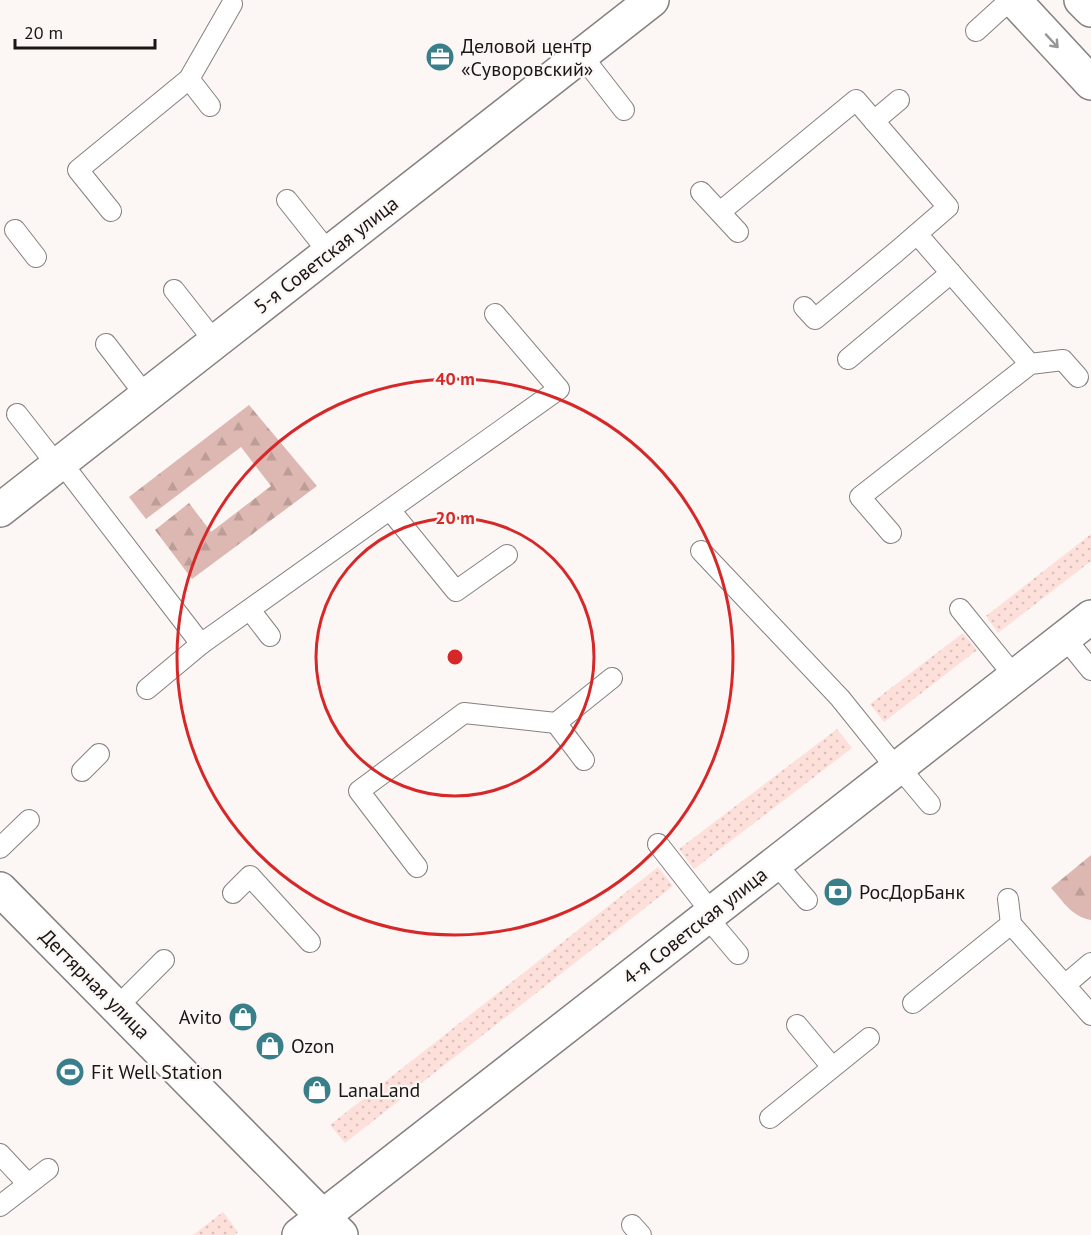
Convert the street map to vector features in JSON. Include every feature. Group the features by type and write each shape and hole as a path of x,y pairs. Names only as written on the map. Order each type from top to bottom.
{"street":[{"name":"5-я Советская улица","path":"0,510 652,0"},
{"path":"1012,0 1091,82"},
{"path":"1081,0 1091,10"},
{"name":"4-я Советская улица","path":"321,1229 710,915 1091,617"},
{"name":"Дегтярная улица","path":"0,889 117,1007 321,1229"}],"lane":[{"path":"976,31 1012,0"},
{"path":"111,212 78,170 189,79 231,4"},
{"path":"582,56 624,110"},
{"path":"189,79 210,106"},
{"path":"720,212 855,100 874,121 948,207 815,319 804,307"},
{"path":"874,121 899,100"},
{"path":"701,192 738,232"},
{"path":"287,201 329,253"},
{"path":"15,230 36,256"},
{"path":"917,234 1030,364"},
{"path":"848,359 951,273"},
{"path":"174,290 215,342"},
{"path":"147,689 201,644 559,389 495,314"},
{"path":"106,344 146,396"},
{"path":"891,533 860,497 1030,364 1063,360 1078,377"},
{"path":"17,414 201,644"},
{"path":"390,510 456,591 507,555"},
{"path":"700,551 840,698 930,804"},
{"path":"960,609 1015,677"},
{"path":"250,610 270,636"},
{"path":"1065,638 1091,670"},
{"path":"417,867 359,791 464,713 556,723 612,678"},
{"path":"556,723 584,760"},
{"path":"82,771 99,754"},
{"path":"0,848 29,820"},
{"path":"658,844 738,954"},
{"path":"776,864 807,900"},
{"path":"233,893 250,876 310,942"},
{"path":"1008,899 1011,924 1091,1015"},
{"path":"913,1003 1011,924"},
{"path":"117,1007 164,960"},
{"path":"1065,985 1091,963"},
{"path":"797,1025 832,1067"},
{"path":"770,1118 869,1038"},
{"path":"0,1154 28,1184"},
{"path":"0,1206 48,1169"}],"shaded area":[{"path":"1091,534 1091,561 998,633 986,616"},
{"path":"963,633 977,650 884,722 870,704"},
{"path":"837,729 852,748 694,869 679,849"},
{"path":"658,867 673,886 345,1143 330,1125"},
{"path":"223,1212 238,1232 235,1235 193,1235"}],"green space":[{"path":"249,405 317,486 192,579 155,530 189,503 211,532 271,486 241,447 146,519 129,497"},
{"path":"1091,855 1091,920 1073,912 1051,888"}],"place":[{"name":"Деловой центр «Суворовский»","path":"440,57"},
{"name":"РосДорБанк","path":"838,892"},
{"name":"Avito","path":"243,1017"},
{"name":"Ozon","path":"270,1046"},
{"name":"Fit Well Station","path":"70,1072"},
{"name":"LanaLand","path":"317,1090"}]}
